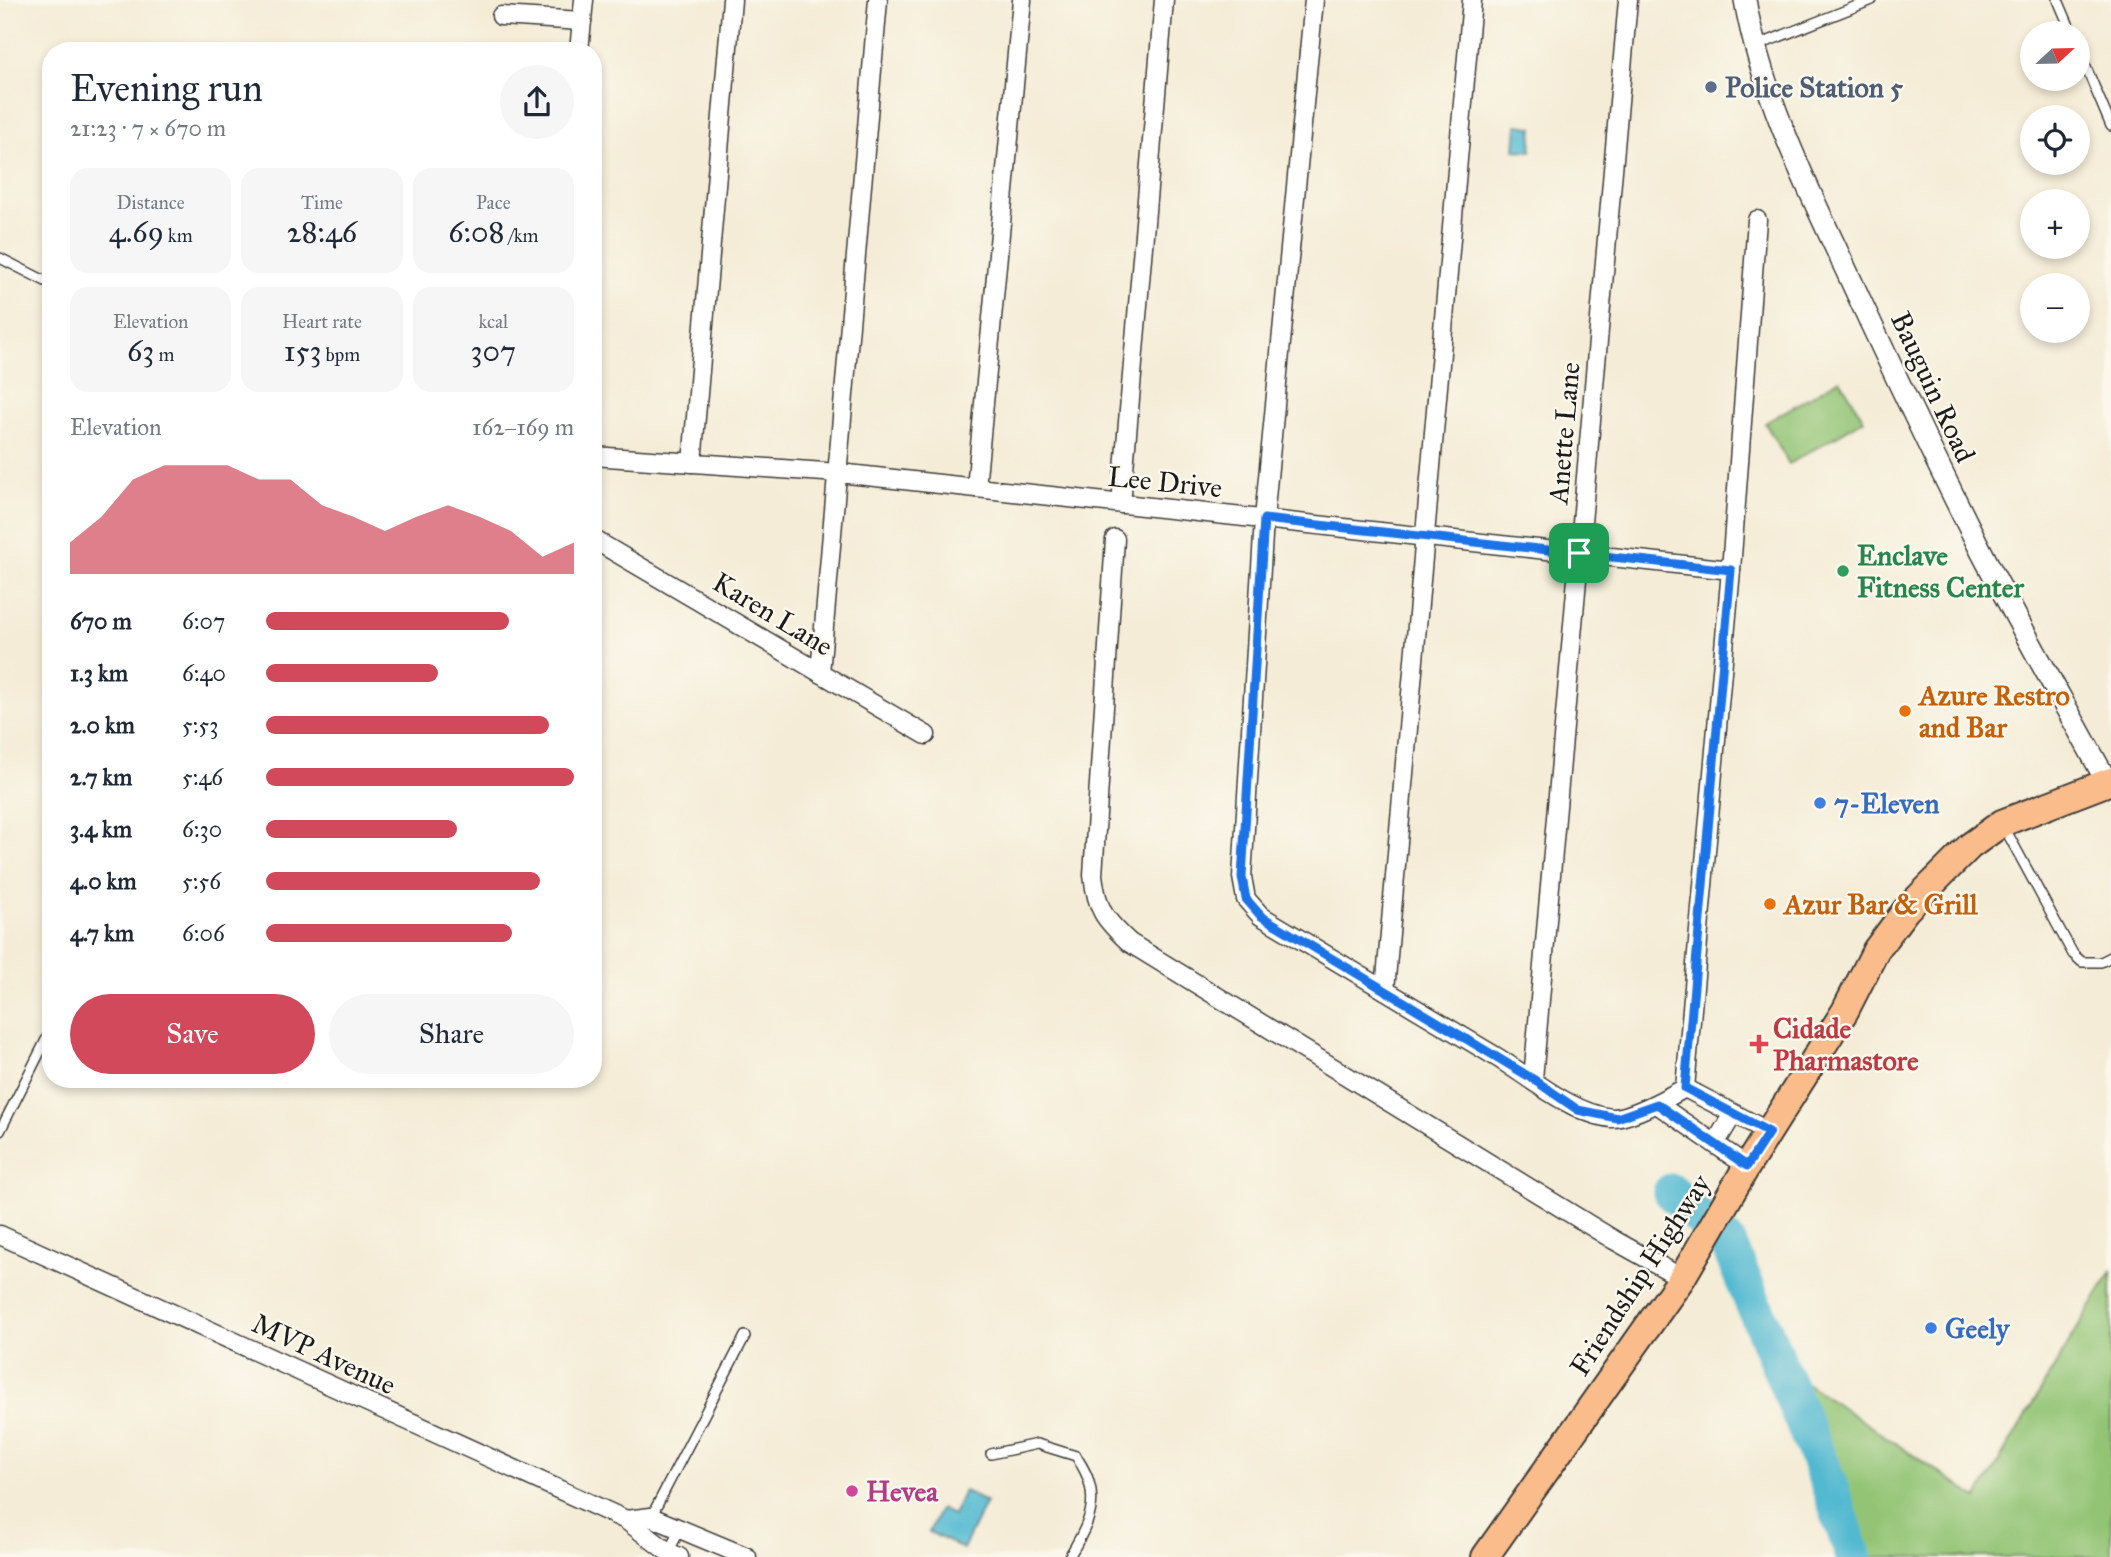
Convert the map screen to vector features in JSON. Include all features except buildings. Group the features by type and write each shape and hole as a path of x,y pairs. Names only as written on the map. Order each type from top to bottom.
{"main road":[{"name":"Friendship Highway","path":"1485,1557 1682,1278 1747,1166 1845,1011 1876,950 1906,910 1961,855 2002,823 2069,798 2110,789"}],"street":[{"path":"580,42 584,0"},
{"path":"692,463 732,0"},
{"path":"820,673 878,0"},
{"path":"976,488 1022,0"},
{"path":"1121,503 1164,0"},
{"path":"1314,0 1264,519 1242,877 1246,899 1261,916 1533,1079 1578,1110 1617,1118 1657,1104 1685,1088"},
{"path":"1385,990 1472,0"},
{"name":"Anette Lane","path":"1533,1079 1628,0"},
{"name":"Bauguin Road","path":"1745,0 1770,92 1813,198 1917,422 1979,547 2110,789"},
{"path":"501,16 582,21"},
{"path":"1685,1088 1731,570 1757,220"},
{"name":"Lee Drive","path":"602,457 839,473 1731,570"},
{"path":"1115,539 1093,875 1096,899 1108,923 1130,943 1614,1240 1682,1278"},
{"name":"Karen Lane","path":"602,544 926,735"},
{"path":"1685,1088 1769,1132"},
{"path":"1657,1104 1747,1166"},
{"path":"1715,1144 1733,1114"},
{"name":"MVP Avenue","path":"0,1235 626,1520 681,1528 747,1557"},
{"path":"647,1525 674,1554"}],"lane":[{"path":"1756,46 1872,0"},
{"path":"2058,0 2067,21"},
{"path":"2090,77 2111,126"},
{"path":"0,258 42,279"},
{"path":"2002,823 2073,954 2082,962 2101,962 2111,957"},
{"path":"0,1131 42,1048"},
{"path":"647,1525 745,1336"},
{"path":"991,1454 1037,1444 1076,1456 1090,1482 1091,1511 1083,1535 1069,1557"},
{"path":"674,1554 681,1528"}],"green space":[{"path":"1840,379 1864,420 1789,464 1765,423"},
{"path":"2111,1272 2111,1557 1864,1557 1788,1371 1977,1498"}],"water":[{"path":"1517,125 1533,127 1531,151 1515,150"},
{"path":"964,1491 986,1502 963,1549 929,1532 940,1509 953,1515"}],"waterway":[{"path":"1671,1192 1728,1243 1828,1482 1854,1557"}],"place":[{"name":"Police Station 5","path":"1711,87"},
{"name":"Enclave Fitness Center","path":"1843,571"},
{"name":"Azure Restro and Bar","path":"1905,711"},
{"name":"7-Eleven","path":"1820,803"},
{"name":"Azur Bar & Grill","path":"1770,904"},
{"name":"Cidade Pharmastore","path":"1759,1044"},
{"name":"Geely","path":"1931,1328"},
{"name":"Hevea","path":"852,1491"}],"route":[{"path":"1264,519 1579,553 1731,570 1685,1088 1769,1132 1747,1166 1657,1104 1617,1118 1578,1110 1533,1079 1261,916 1246,899 1242,877 1264,519"}]}
